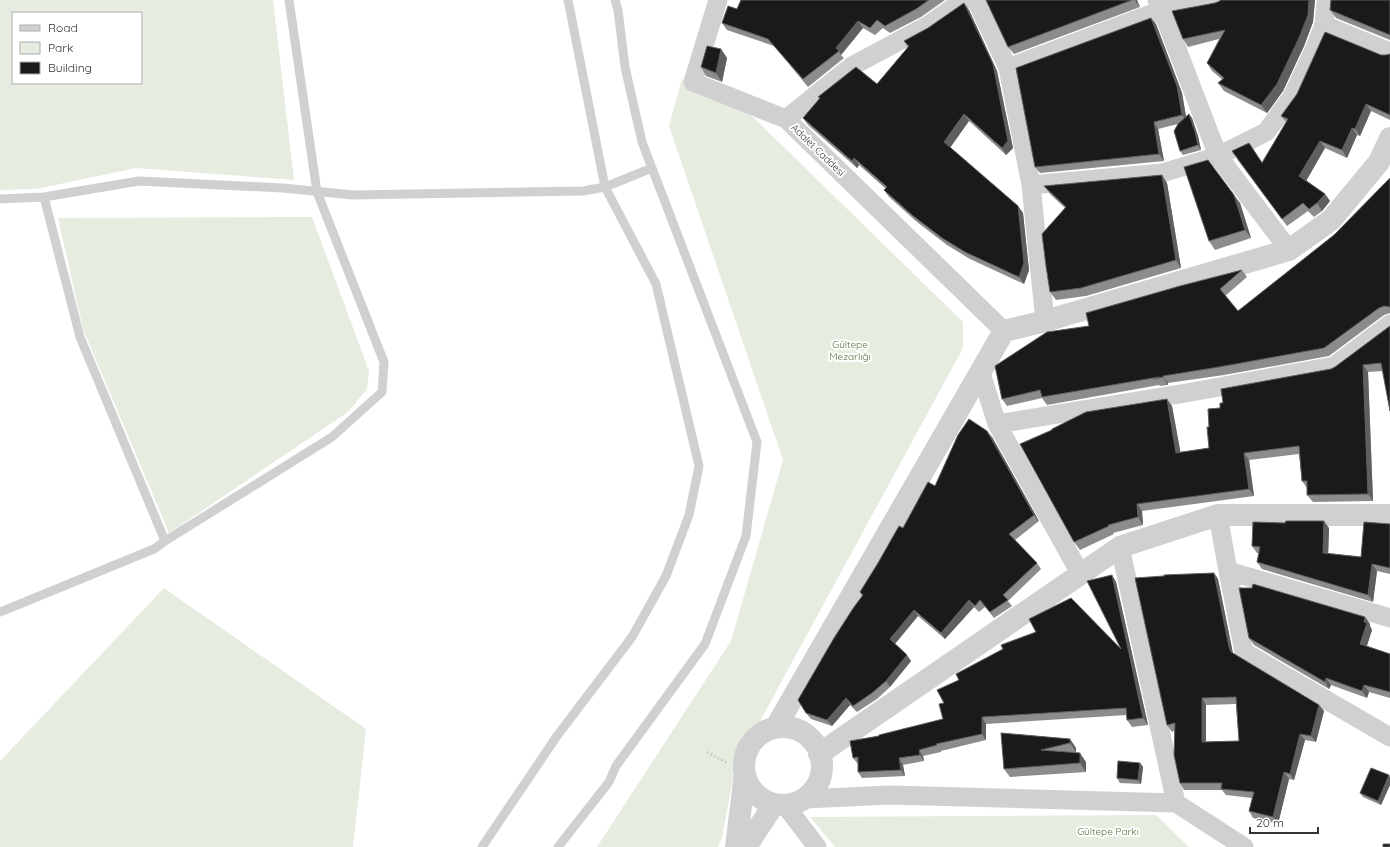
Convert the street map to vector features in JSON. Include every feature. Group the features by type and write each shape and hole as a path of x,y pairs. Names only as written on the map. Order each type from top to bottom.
{"street":[{"path":"718,0 693,82 786,119"},
{"name":"Adalet Caddesi","path":"964,0 927,26 852,66 786,119 1004,331"},
{"path":"976,0 1008,68 1031,185 1046,321"},
{"path":"1008,68 1159,5 1218,0"},
{"path":"1031,185 1162,173 1218,156 1266,132 1292,97 1324,25 1326,0"},
{"path":"1159,5 1218,156 1289,250"},
{"path":"1324,25 1390,52"},
{"path":"776,727 1004,331 1046,321 1289,250 1331,220 1379,162 1390,138"},
{"path":"997,424 1186,393 1334,366 1390,324"},
{"path":"981,373 997,424 1081,575"},
{"path":"820,754 1120,547 1218,515 1390,515"},
{"path":"1218,515 1244,652 1390,737"},
{"path":"1120,547 1176,803"},
{"path":"1228,571 1390,618"},
{"path":"736,847 745,773 744,760 748,748 755,738 764,731 776,727 788,726 800,730 811,737 818,747 822,770 820,781 814,791 788,803 746,847"},
{"path":"745,773 748,783 755,793 764,800 788,803 890,795 1176,803 1244,847"},
{"path":"788,803 817,847"}],"lane":[{"path":"0,612 154,549 332,437 382,392 384,362 317,192 289,0"},
{"path":"482,847 557,736 632,637 666,576 689,514 699,466 656,284 605,187 568,0"},
{"path":"558,847 609,782 616,766 705,644 746,536 757,442 642,142 625,67 618,10 615,0"},
{"path":"0,199 44,198 139,181 283,188 361,195 583,191 605,187 652,168"},
{"path":"44,198 80,337 165,541"}],"green space":[{"path":"0,0 273,0 294,180 136,168 36,189 0,190"},
{"name":"Gültepe Mezarlığı","path":"682,79 753,117 963,322 963,348 735,767 722,838 718,847 597,847 731,641 783,460 669,126"},
{"path":"312,217 369,371 367,389 348,412 169,533 83,329 58,218"},
{"path":"164,588 366,729 353,847 0,847 0,761"},
{"name":"Gültepe Parkı","path":"1156,815 1189,847 835,847 810,817"}],"building":[{"path":"741,0 929,0 885,26 877,20 870,28 858,21 836,48 839,51 803,79 768,39 722,23 728,6 737,9"},
{"path":"986,0 1132,0 1008,47"},
{"path":"1220,0 1309,0 1308,15 1299,38 1277,84 1261,105 1218,83 1224,78 1207,63 1225,30 1183,39 1172,11 1215,3"},
{"path":"1331,0 1390,0 1390,35 1330,10"},
{"path":"964,3 993,64 1008,141 1002,148 964,114 944,142 1018,206 1024,263 1019,277 965,252 942,238 912,215 884,190 887,187 854,158 852,161 803,118 820,98 818,97 856,67 877,84 909,46 904,41 928,28"},
{"path":"1151,18 1177,86 1182,115 1154,122 1159,154 1035,167 1016,68"},
{"path":"1325,32 1381,55 1390,54 1390,115 1366,104 1355,129 1352,128 1342,150 1320,141 1299,176 1325,194 1309,209 1303,203 1282,219 1232,151 1249,143 1262,163 1288,119 1281,116 1297,94"},
{"path":"707,46 721,49 716,73 701,67"},
{"path":"1189,114 1198,145 1180,151 1174,131 1178,124"},
{"path":"1208,160 1234,195 1245,230 1209,241 1184,167"},
{"path":"1162,175 1176,260 1081,288 1050,292 1042,234 1066,207 1044,186"},
{"path":"1390,178 1390,307 1384,306 1379,308 1324,348 1163,376 1154,379 1159,377 1042,397 1040,390 1002,399 995,366 1047,332 1089,326 1086,313 1242,270 1220,289 1238,311 1334,235"},
{"path":"1390,326 1390,411 1381,363 1363,365 1368,494 1307,495 1307,481 1302,481 1299,446 1244,453 1249,489 1137,504 1138,517 1108,525 1109,526 1074,542 1020,444 1052,430 1086,412 1167,399 1176,453 1209,448 1207,427 1209,427 1208,409 1220,408 1220,403 1223,403 1221,389 1331,369"},
{"path":"969,419 987,431 1034,515 1009,534 1037,563 1003,595 1008,600 990,612 980,600 975,606 969,600 941,633 914,610 890,639 907,655 886,681 853,706 846,698 827,720 806,713 798,700 834,638 863,595 860,592 899,526 903,528 928,482 935,486 958,435"},
{"path":"1286,521 1324,521 1323,553 1361,557 1364,522 1390,524 1390,568 1372,564 1368,595 1257,562 1260,547 1252,546 1253,522 1285,523"},
{"path":"1214,573 1231,652 1319,705 1311,736 1300,734 1290,774 1284,772 1273,817 1249,811 1254,792 1221,789 1222,783 1180,783 1174,755 1175,723 1167,725 1135,578","holes":["1236,697 1239,741 1202,742 1202,698"]},
{"path":"1112,575 1143,718 1127,720 1126,708 982,717 982,734 936,744 937,745 919,750 920,755 899,758 901,770 858,772 858,757 853,758 850,741 879,736 943,719 939,704 944,703 937,690 959,680 956,674 1003,649 1001,645 1036,632 1029,619 1071,598 1121,649 1087,581"},
{"path":"1253,584 1365,617 1364,622 1367,623 1360,644 1390,654 1390,692 1364,685 1362,691 1326,678 1325,682 1249,638 1239,588 1252,588"},
{"path":"1001,733 1070,739 1070,743 1041,750 1080,753 1080,763 1004,769"},
{"path":"1118,761 1140,763 1138,780 1117,778"},
{"path":"1371,768 1389,775 1378,801 1360,793"},
{"path":"1383,844 1390,844 1390,847 1383,847"}]}
